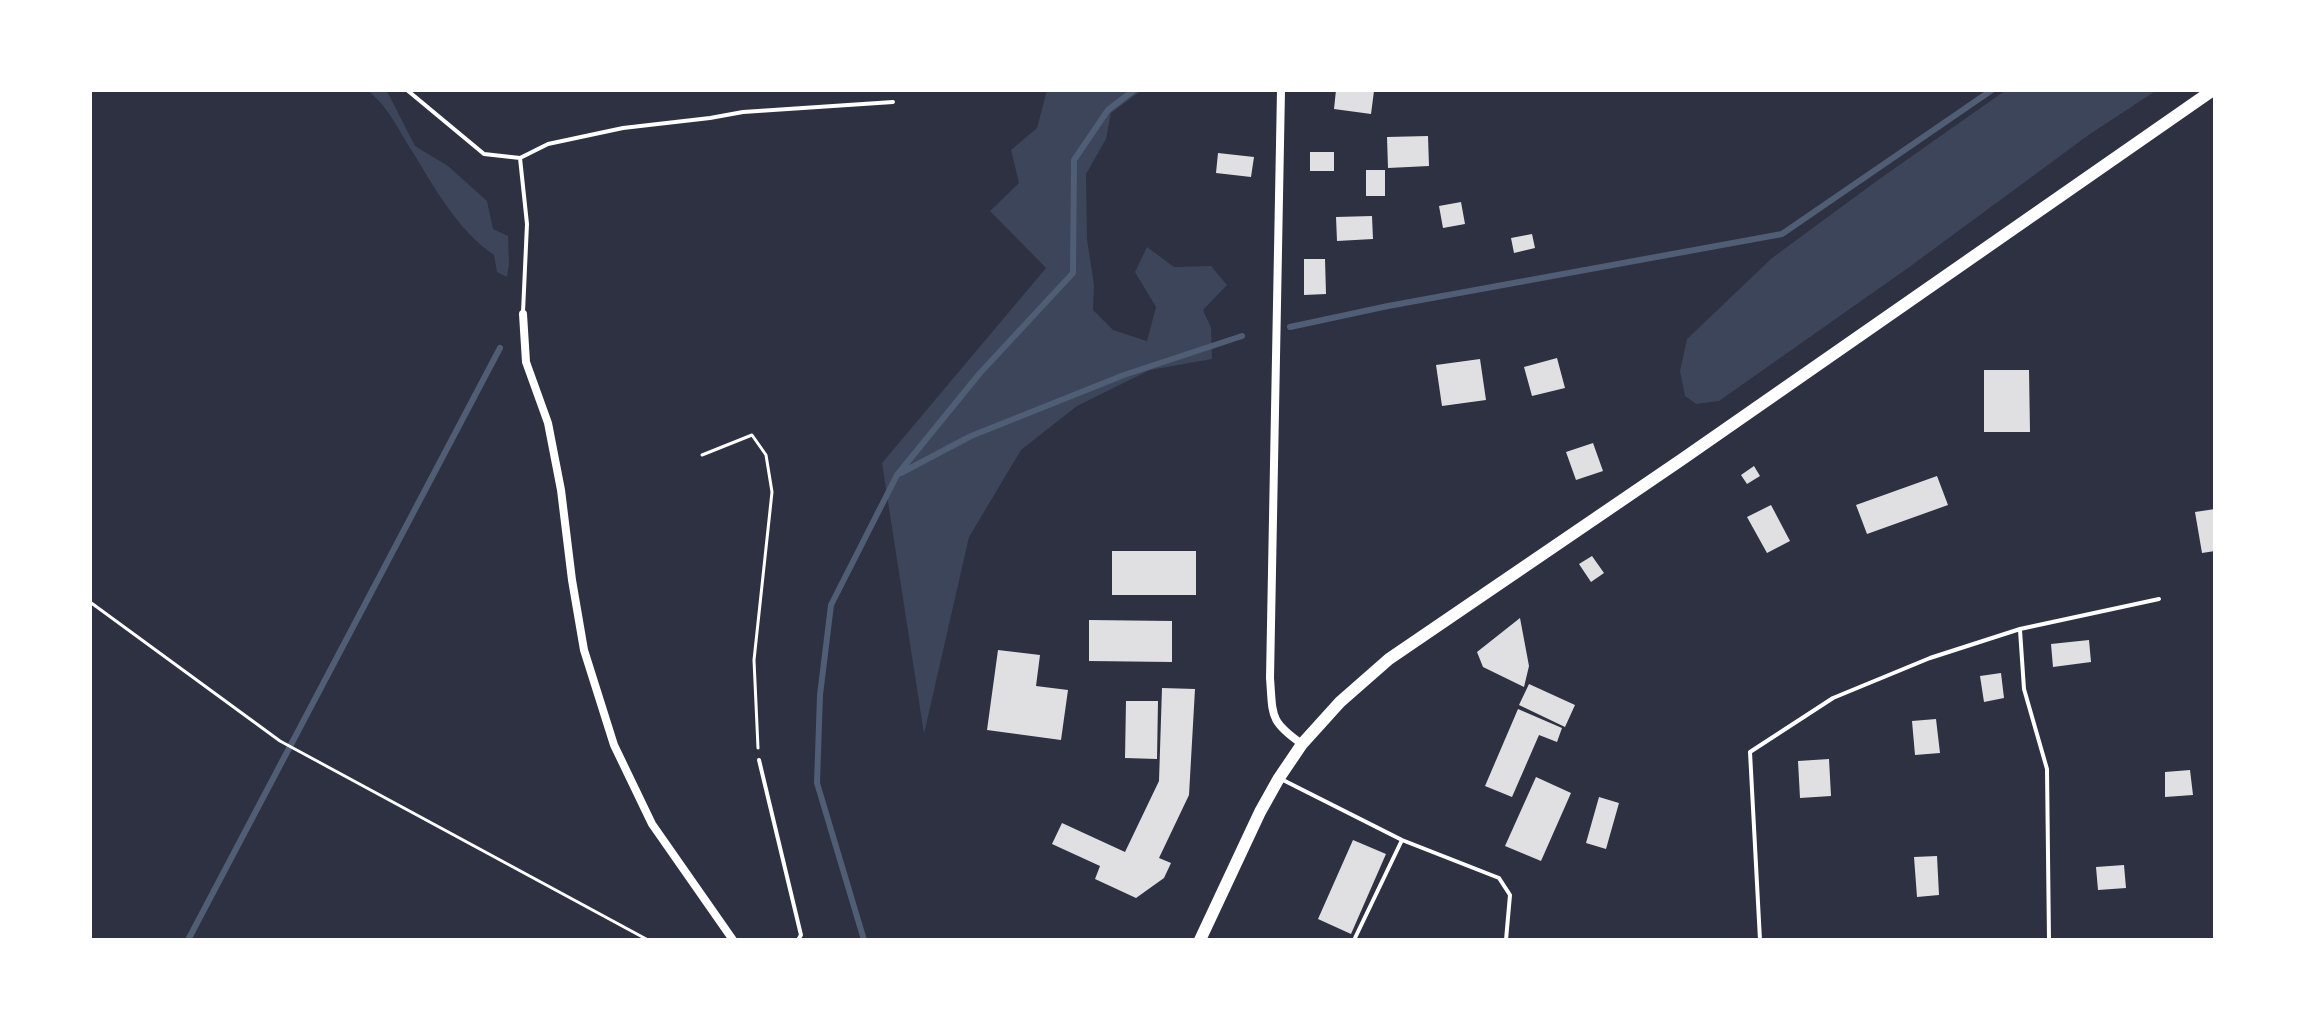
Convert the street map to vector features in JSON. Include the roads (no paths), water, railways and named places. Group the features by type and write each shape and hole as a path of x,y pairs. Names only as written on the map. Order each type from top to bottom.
{"main road":[{"path":"1200,940 1279,778 1302,744 1340,702 1389,659 2213,90"}],"street":[{"path":"1281,90 1270,678 1273,718 1282,730 1302,744"},
{"path":"523,314 526,362 548,423 561,490 584,650 614,745 652,824 733,940"}],"lane":[{"path":"407,90 484,154 520,158 548,144 623,128 743,112 893,102"},
{"path":"520,158 527,224 523,314"},
{"path":"1760,940 1750,752 1833,698 1930,658 2020,629 2159,599"},
{"path":"2020,629 2024,689 2047,769 2049,940"},
{"path":"759,760 801,935 798,940"},
{"path":"1279,778 1402,840 1499,878 1510,895 1506,940"},
{"path":"1355,938 1402,840"}],"waterway":[{"path":"864,940 817,783 820,695 831,605 897,475 980,373 1073,273 1074,160 1108,110 1134,90"},
{"path":"1290,327 1388,306 1782,234 1992,90"},
{"path":"901,473 971,436 1124,375 1242,336"},
{"path":"188,940 500,348"}]}
